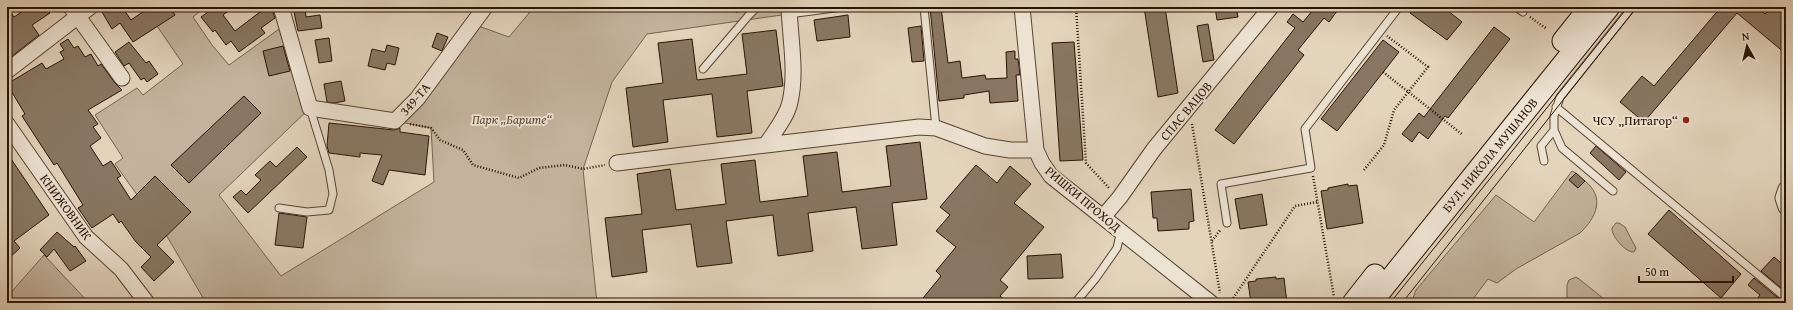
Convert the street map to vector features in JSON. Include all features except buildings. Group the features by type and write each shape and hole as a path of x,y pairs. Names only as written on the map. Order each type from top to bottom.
{"main road":[{"name":"БУЛ. НИКОЛА МУШАНОВ","path":"1343,300 1590,7"},
{"name":"БУЛ. НИКОЛА МУШАНОВ","path":"1371,303 1609,7"}],"street":[{"path":"7,71 74,12 90,7"},
{"path":"281,7 310,108"},
{"name":"349-ТА","path":"310,108 395,121 416,99 485,7"},
{"name":"РИШКИ ПРОХОД","path":"1022,7 1036,150 1042,164 1051,176 1121,230 1216,299"},
{"name":"СПАС ВАЦОВ","path":"1104,216 1154,149 1271,7"},
{"path":"766,145 779,126 790,104 793,79 789,11"},
{"path":"74,12 122,78"},
{"name":"КНИЖОВНИК","path":"7,124 86,237 122,269 147,303"},
{"path":"617,163 919,127 936,128 985,146 1010,150 1036,150"},
{"path":"1786,189 1783,198 1786,207"}],"lane":[{"path":"703,69 757,7"},
{"path":"789,11 842,7"},
{"path":"924,7 936,128"},
{"path":"1227,223 1221,184 1312,168 1304,129 1399,7"},
{"path":"1516,7 1523,12"},
{"path":"1613,191 1562,148 1554,130 1554,116 1560,97 1632,7"},
{"path":"1556,107 1786,298"},
{"path":"279,208 307,212 329,210 333,194 329,170 310,108"},
{"path":"1544,161 1542,146 1554,130"},
{"path":"1075,303 1096,278 1117,248 1121,230"}],"path":[{"path":"716,7 749,15"},
{"path":"1076,7 1086,163 1110,190 1120,196"},
{"path":"1523,12 1547,30"},
{"path":"1364,170 1384,145 1394,110 1428,67 1381,30"},
{"path":"1383,72 1463,135"},
{"path":"1189,107 1212,242 1216,299"},
{"path":"395,121 431,128 440,140 463,150 473,165 519,178 539,168 565,165 583,169 617,163"},
{"path":"1312,168 1317,202 1343,300"},
{"path":"1230,303 1294,206 1317,202"},
{"path":"1212,242 1227,223"}],"green space":[{"name":"Парк „Барите“","path":"144,7 205,7 193,17 212,45 229,65 286,24 310,108 219,195 281,276 434,182 431,128 395,121 473,24 509,37 534,7 789,7 789,14 647,34 612,82 583,169 597,303 206,303 168,238 115,164 123,158 95,115 137,88 143,95 183,64"},
{"path":"1572,171 1576,173 1569,180 1578,188 1585,181 1591,187 1597,200 1591,220 1580,233 1516,269 1497,283 1488,279 1470,303 1411,303 1416,290 1496,195 1534,222"},
{"path":"1616,223 1619,223 1625,227 1636,248 1634,252 1627,250 1616,239 1612,228"},
{"path":"44,255 89,303 7,303 7,297"},
{"path":"1576,277 1609,303 1567,303 1567,285 1569,280"}],"tram line":[{"path":"1390,303 1628,7"},
{"path":"1402,303 1637,7"}],"place":[{"name":"ЧСУ „Питагор“","path":"1686,120"}]}
